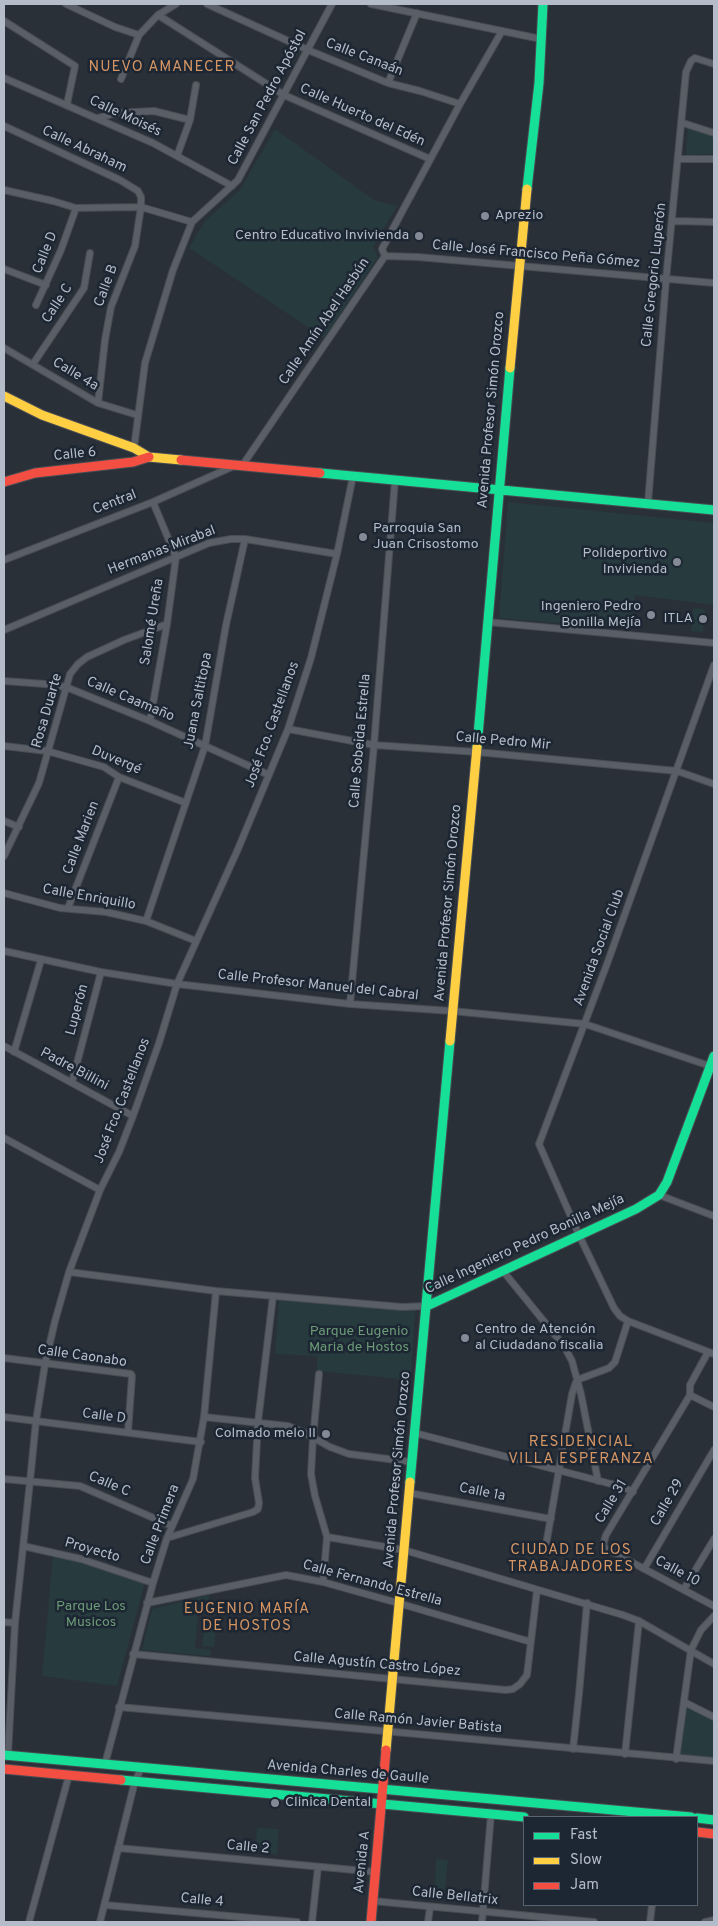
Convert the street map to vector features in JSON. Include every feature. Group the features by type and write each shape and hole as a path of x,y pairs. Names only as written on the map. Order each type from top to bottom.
{"main road":[{"name":"Avenida Profesor Simón Orozco","path":"382,1804 398,1603 427,1306 519,266 540,82 542,4"},
{"path":"4,396 42,415 134,448 149,457 714,510"},
{"name":"Calle 6","path":"4,482 35,473 133,462 149,457"},
{"name":"Calle Ingeniero Pedro Bonilla Mejía","path":"427,1306 636,1209 658,1195 668,1182 712,1068 714,1056"},
{"name":"Avenida Charles de Gaulle","path":"6,1755 662,1816"},
{"name":"Avenida Charles de Gaulle","path":"4,1769 523,1817"},
{"name":"Avenida A","path":"371,1922 382,1804"},
{"path":"698,1818 714,1820"},
{"path":"698,1832 714,1834"}],"street":[{"path":"66,4 115,27 139,35"},
{"path":"162,4 169,8"},
{"path":"121,79 139,35 158,15 176,4"},
{"name":"Calle Canaán","path":"207,4 308,50 388,83 460,104"},
{"name":"Calle San Pedro Apóstol","path":"134,448 145,363 173,270 192,222 238,180 332,4"},
{"path":"371,4 541,39"},
{"path":"388,83 417,13"},
{"name":"Calle Huerto del Edén","path":"158,15 284,94 430,159"},
{"path":"4,21 75,66 67,104"},
{"name":"Calle Amín Abel Hasbún","path":"238,466 385,256 382,249 460,104 502,31"},
{"name":"Calle Gregorio Luperón","path":"648,504 666,280 688,66 696,58 714,64"},
{"name":"Calle Moisés","path":"4,78 98,118 177,156 232,186"},
{"path":"177,156 190,120 196,85"},
{"path":"98,118 116,113 154,111 190,120"},
{"path":"682,123 714,133"},
{"name":"Calle Abraham","path":"4,128 130,185 138,191 141,197 141,207"},
{"path":"679,159 714,159"},
{"path":"4,190 76,208 141,207 192,222"},
{"name":"Calle B","path":"98,403 105,340 111,307 134,246 141,207"},
{"name":"Calle D","path":"36,305 61,250 76,208"},
{"path":"673,221 714,222"},
{"name":"Calle C","path":"33,364 84,288 90,253"},
{"name":"Calle José Francisco Peña Gómez","path":"385,256 714,283"},
{"path":"4,269 46,285"},
{"name":"Calle 4a","path":"4,348 98,403 138,415"},
{"name":"Central","path":"4,560 153,502 238,466"},
{"name":"José Fco. Castellanos","path":"6,1755 7,1709 36,1421 45,1364 55,1321 69,1272 100,1190 119,1152 133,1116 159,1043 177,984 238,849 288,729 311,658 337,554 353,476"},
{"name":"Calle Sobeida Estrella","path":"350,1004 374,745 395,480"},
{"path":"153,502 176,558"},
{"name":"Hermanas Mirabal","path":"4,630 209,543 231,539 245,539 337,554"},
{"name":"Juana Saltitopa","path":"146,921 205,746 226,624 245,539"},
{"name":"Salomé Ureña","path":"150,721 167,624 176,558"},
{"path":"488,622 714,643"},
{"name":"Rosa Duarte","path":"4,856 40,784 47,751 70,674 87,657 124,640 167,624"},
{"name":"Avenida Social Club","path":"628,1321 620,1316 614,1308 579,1236 539,1144 585,1024 714,665"},
{"name":"Calle Caamaño","path":"4,681 46,684 66,688 150,721 269,775"},
{"name":"Calle Pedro Mir","path":"288,729 374,745 477,752 676,771 714,784"},
{"name":"Duvergé","path":"4,746 47,751 104,767 119,777 186,803"},
{"name":"Calle Marien","path":"68,908 119,777"},
{"path":"4,821 19,827"},
{"name":"Calle Enriquillo","path":"4,893 60,908 106,912 146,921 196,941"},
{"name":"Calle Profesor Manuel del Cabral","path":"4,950 100,972 177,984 350,1004 452,1011 585,1024 712,1068"},
{"path":"14,1052 41,960"},
{"name":"Luperón","path":"72,1082 100,972"},
{"name":"Padre Billini","path":"4,1046 133,1116"},
{"path":"4,1138 100,1190"},
{"path":"658,1195 714,1216"},
{"path":"503,1271 564,1346 572,1361 598,1481"},
{"name":"Calle Ingeniero Pedro Bonilla Mejía","path":"69,1272 216,1291 402,1307 427,1306"},
{"name":"Calle Primera","path":"105,1764 153,1583 167,1538 193,1479 201,1442 216,1291"},
{"path":"167,1538 258,1509 259,1503 255,1478 258,1422 274,1296"},
{"path":"545,1551 572,1394 577,1380 609,1368 615,1362 628,1321 711,1353"},
{"name":"Calle 31","path":"603,1545 606,1535 690,1395 690,1385 711,1353"},
{"name":"Calle Caonabo","path":"4,1358 132,1375 128,1432"},
{"path":"319,1374 313,1438 312,1485 327,1538 323,1582"},
{"path":"690,1395 714,1406"},
{"name":"Calle D","path":"4,1417 201,1442"},
{"path":"204,1417 288,1426 330,1447 349,1454 412,1462"},
{"path":"415,1433 633,1492"},
{"name":"Calle 29","path":"644,1568 714,1450"},
{"name":"Calle C","path":"4,1479 80,1486 172,1526"},
{"name":"Calle 1a","path":"409,1492 551,1519"},
{"path":"327,1538 404,1550 587,1603 639,1621 714,1664"},
{"path":"684,1589 714,1539"},
{"name":"Calle 10","path":"603,1545 605,1548 714,1606"},
{"name":"Proyecto","path":"23,1546 81,1558 153,1583"},
{"name":"Calle Fernando Estrella","path":"147,1603 286,1575 323,1582 531,1642"},
{"name":"Calle Agustín Castro López","path":"133,1654 501,1690 513,1689 527,1675 537,1590"},
{"path":"573,1749 587,1603"},
{"path":"676,1759 691,1650 701,1630 714,1616"},
{"path":"626,1754 639,1621"},
{"path":"4,1622 15,1623"},
{"path":"684,1702 714,1717"},
{"name":"Calle Ramón Javier Batista","path":"119,1707 714,1762"},
{"path":"100,1922 135,1781 142,1767"},
{"path":"29,1922 69,1775"},
{"path":"482,1922 491,1814"},
{"name":"Calle 2","path":"118,1848 376,1872"},
{"path":"312,1922 318,1867"},
{"name":"Calle Bellatrix","path":"373,1901 544,1920 594,1922"},
{"name":"Calle 4","path":"104,1905 297,1922"},
{"path":"650,1922 652,1906"},
{"path":"428,1922 430,1907"},
{"path":"706,1922 714,1920"}],"green space":[{"path":"688,126 714,135 714,154 686,155"},
{"path":"275,129 374,200 397,206 373,247 378,257 324,338 189,248 205,221 240,190"},
{"path":"508,502 714,523 714,605 635,595 632,629 499,618"},
{"path":"693,608 705,609 703,632 691,631"},
{"name":"Parque Eugenio Maria de Hostos","path":"279,1298 415,1310 411,1380 317,1371 317,1356 275,1354"},
{"name":"Parque Los Musicos","path":"53,1556 79,1561 145,1582 117,1686 42,1676"},
{"path":"209,1595 209,1600 201,1599 200,1605 195,1605 194,1612 198,1613 195,1648 211,1650 210,1656 142,1650 152,1609"},
{"path":"205,1621 217,1622 214,1647 202,1646"},
{"path":"681,1706 714,1718 714,1757 675,1754"},
{"path":"257,1828 279,1829 277,1854 255,1853"},
{"path":"436,1859 448,1860 444,1900 434,1899"}],"traffic: fast":[{"path":"527,189 539,83 543,4"},
{"path":"477,747 510,368"},
{"path":"320,473 714,510"},
{"path":"410,1482 450,1041"},
{"path":"427,1306 636,1209 659,1195 667,1182 714,1056"},
{"path":"4,1755 680,1816"},
{"path":"121,1780 523,1817"},
{"path":"698,1818 714,1820"}],"traffic: slow":[{"path":"510,368 527,189"},
{"path":"4,396 42,415 134,448 149,457 181,460"},
{"path":"450,1041 477,747"},
{"path":"386,1750 410,1482"}],"traffic: jam":[{"path":"4,482 35,473 133,462 149,457"},
{"path":"181,460 320,473"},
{"path":"371,1922 386,1750"},
{"path":"4,1769 121,1780"},
{"path":"698,1832 714,1834"}],"place":[{"name":"Aprezio","path":"485,216"},
{"name":"Centro Educativo Invivienda","path":"419,236"},
{"name":"Parroquia San Juan Crisostomo","path":"363,537"},
{"name":"Polideportivo Invivienda","path":"677,562"},
{"name":"Ingeniero Pedro Bonilla Mejía","path":"651,615"},
{"name":"ITLA","path":"703,619"},
{"name":"Centro de Atención al Ciudadano fiscalia","path":"465,1338"},
{"name":"Colmado melo II","path":"326,1434"},
{"name":"Clinica Dental","path":"275,1803"}],"district":[{"name":"NUEVO AMANECER","path":"162,68"},
{"name":"RESIDENCIAL VILLA ESPERANZA","path":"581,1452"},
{"name":"CIUDAD DE LOS TRABAJADORES","path":"571,1560"},
{"name":"EUGENIO MARÍA DE HOSTOS","path":"247,1618"}]}
